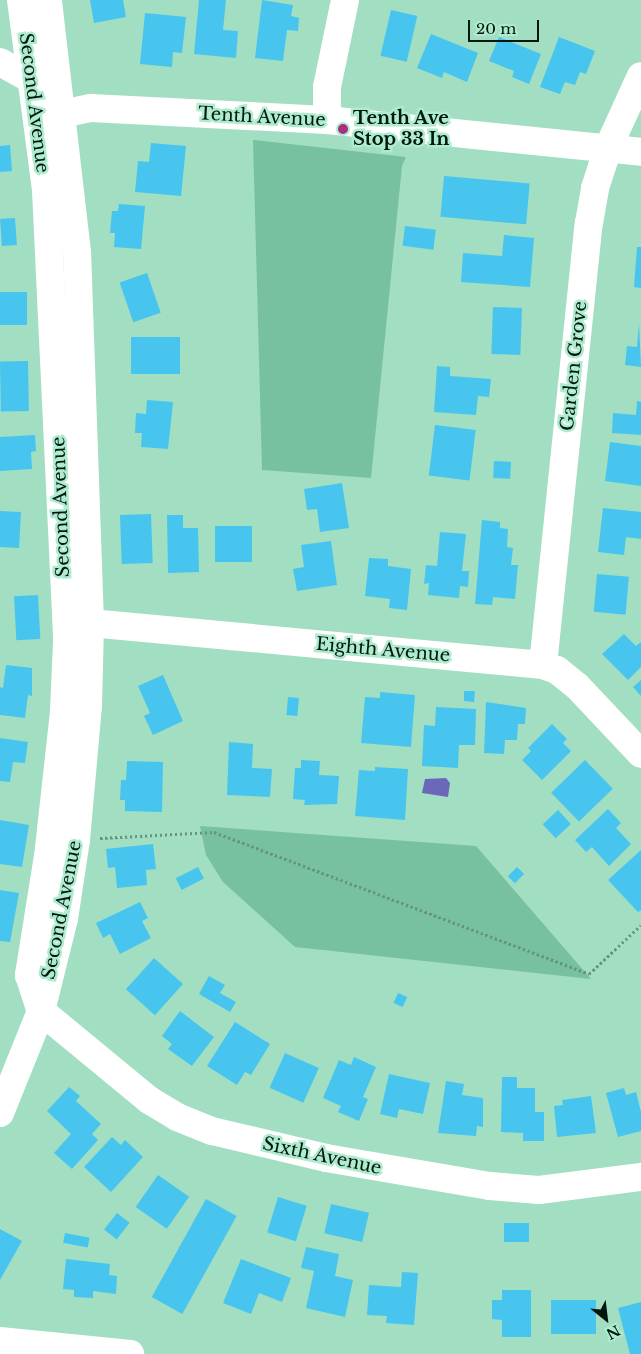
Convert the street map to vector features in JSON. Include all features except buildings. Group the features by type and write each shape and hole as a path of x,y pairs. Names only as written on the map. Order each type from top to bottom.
{"street":[{"name":"Second Avenue","path":"21,0 32,80 51,265 67,642 64,712 55,798 29,974 41,1011"},
{"name":"Second Avenue","path":"0,1113 41,1011 64,919 76,840 88,706 90,623 77,252 48,0"},
{"path":"327,120 327,87 345,0"},
{"path":"0,62 32,80"},
{"name":"Garden Grove","path":"543,665 589,223 595,188 608,148 641,76"},
{"name":"Tenth Avenue","path":"62,114 91,108 327,120 641,152"},
{"name":"Eighth Avenue","path":"90,623 543,665 568,678 641,754"},
{"name":"Sixth Avenue","path":"41,1011 150,1100 177,1117 212,1131 326,1158 490,1186 539,1190 641,1176"},
{"path":"0,1341 130,1354"}],"path":[{"path":"76,840 214,832 589,974 641,925"}],"green space":[{"path":"253,140 406,157 402,166 371,478 262,470"},
{"path":"200,826 476,846 591,979 295,947 223,882 206,855"}],"shaded area":[{"path":"446,778 450,783 448,797 422,793 425,779"}],"place":[{"name":"Tenth Ave Stop 33 In","path":"343,129"}]}
